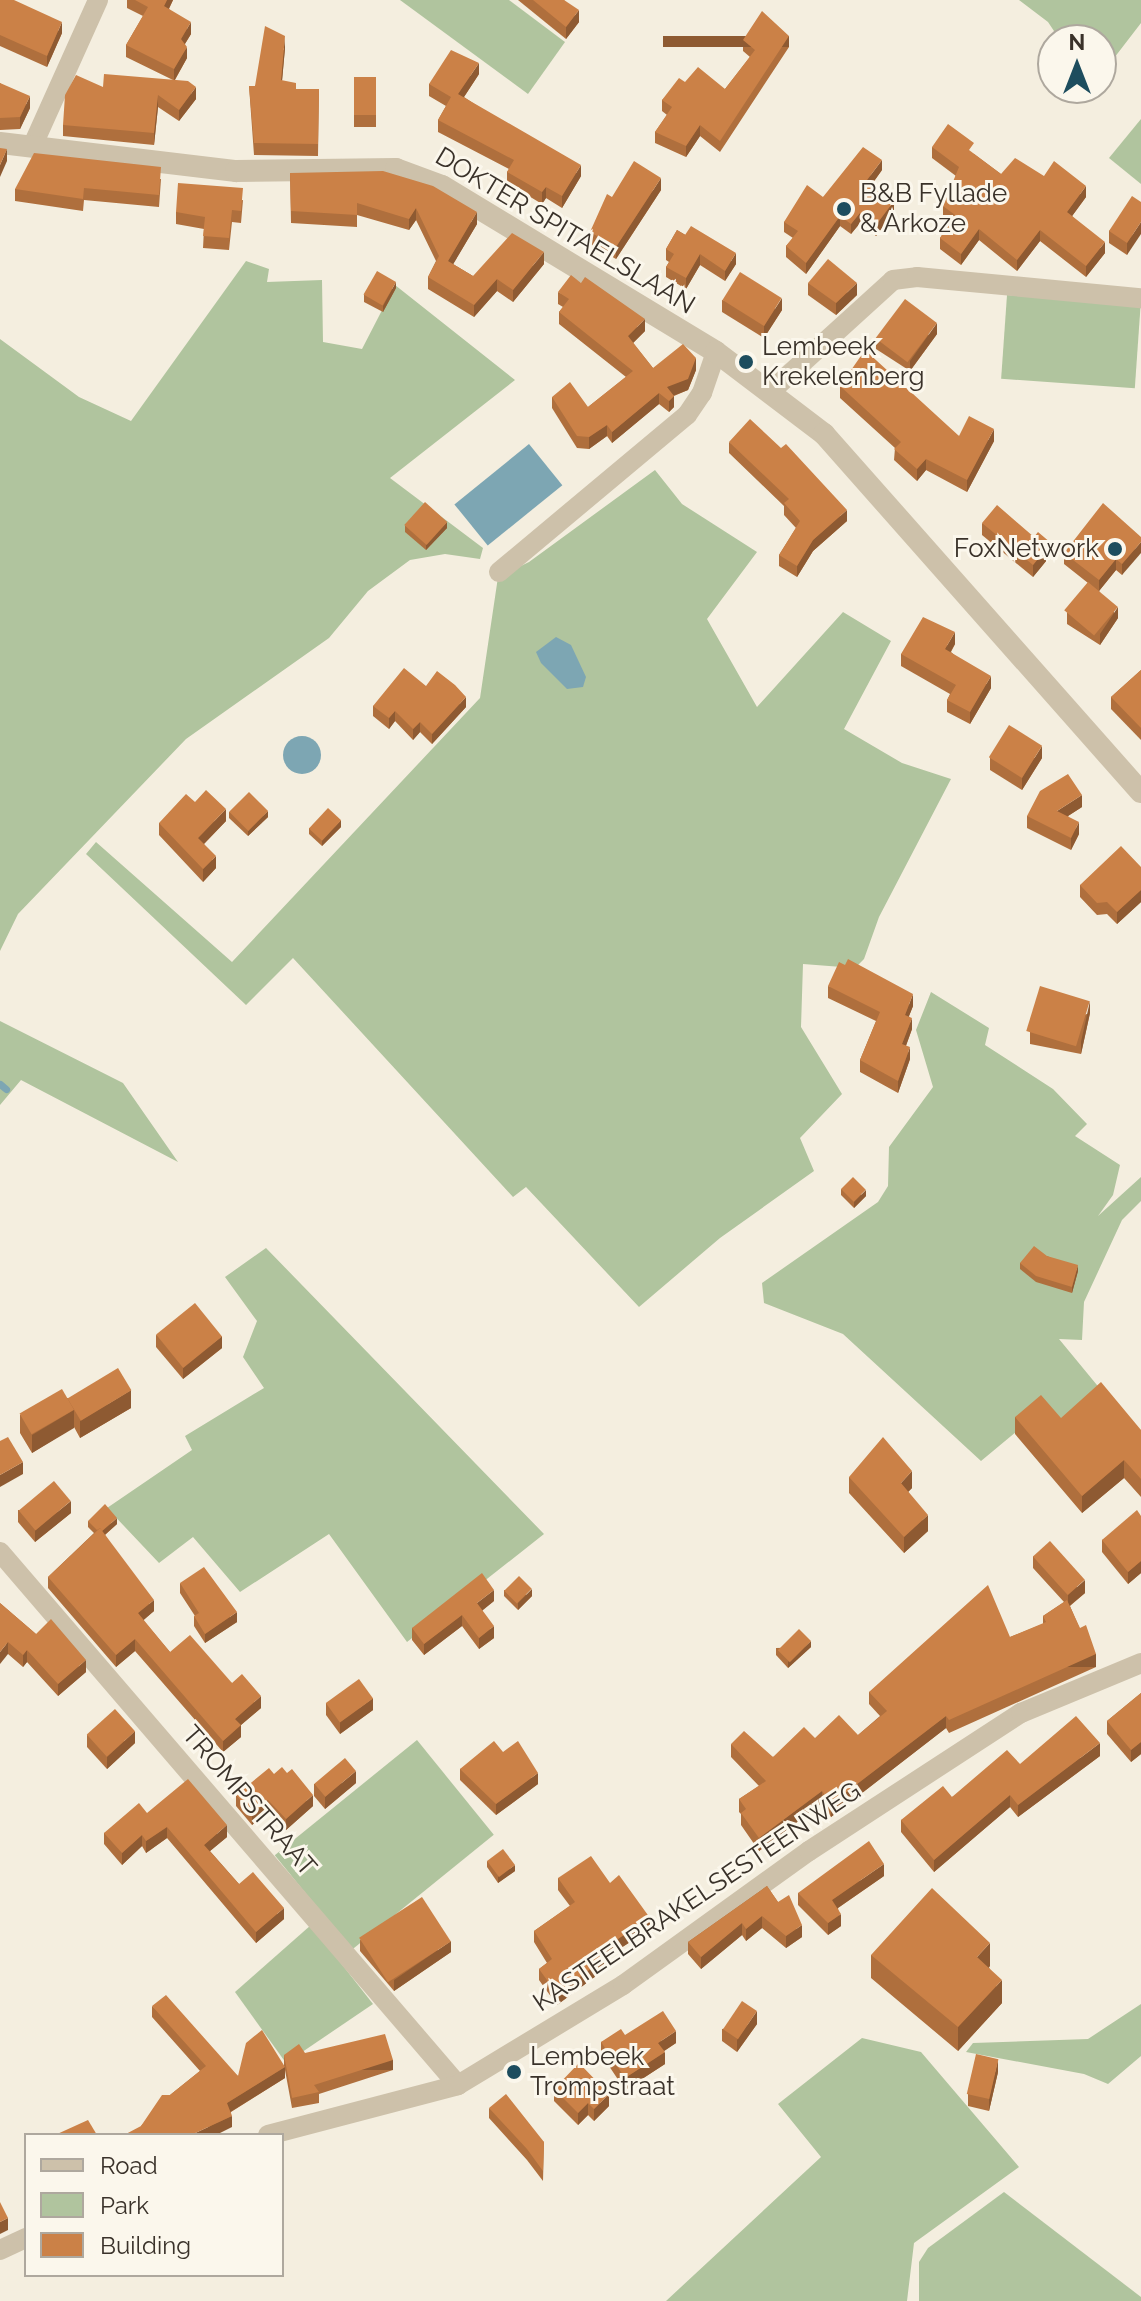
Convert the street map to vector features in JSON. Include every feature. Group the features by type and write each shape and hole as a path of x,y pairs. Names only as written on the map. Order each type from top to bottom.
{"street":[{"path":"32,147 98,0"},
{"name":"DOKTER SPITAELSLAAN","path":"0,143 236,171 396,169 421,175 716,352 835,446 1141,792"},
{"path":"770,392 893,280 931,278 1141,298"},
{"path":"499,572 687,415 702,393 716,352"},
{"name":"TROMPSTRAAT","path":"0,1552 458,2085"},
{"name":"KASTEELBRAKELSESTEENWEG","path":"276,2133 458,2085 623,1985 809,1851 1021,1713 1141,1663"},
{"path":"0,2250 24,2239"}],"green space":[{"path":"400,0 509,0 565,42 528,94"},
{"path":"1019,0 1141,0 1141,23 1117,54 1117,24 1048,22"},
{"path":"1141,119 1141,184 1109,158"},
{"path":"246,261 269,269 267,282 322,280 323,342 362,349 395,285 515,380 390,478 483,548 480,559 445,554 410,560 368,591 329,638 186,739 18,914 0,951 0,339 79,397 131,421"},
{"path":"1007,295 1141,304 1135,388 1001,379"},
{"path":"655,470 682,504 757,552 707,619 757,707 843,612 891,641 844,729 902,763 951,779 879,917 864,959 855,968 803,964 801,1027 842,1094 800,1138 814,1171 720,1238 639,1307 526,1187 513,1197 293,958 246,1005 86,854 96,842 232,962 480,698 498,577 529,562"},
{"path":"931,992 989,1028 985,1045 1053,1089 1087,1124 1075,1136 1120,1165 1113,1195 1098,1216 1141,1177 1141,1201 1122,1220 1084,1302 1082,1340 1059,1339 1106,1396 1064,1434 1040,1412 981,1461 843,1334 764,1303 762,1283 878,1202 888,1186 889,1147 933,1087 916,1030"},
{"path":"0,1021 123,1083 178,1162 21,1080 0,1105"},
{"path":"266,1248 544,1534 407,1642 329,1534 240,1592 193,1537 159,1563 107,1508 192,1450 185,1436 264,1388 243,1357 257,1321 225,1277"},
{"path":"417,1740 494,1835 352,1950 275,1855"},
{"path":"311,1925 373,2004 286,2063 235,1992"},
{"path":"1141,2004 1141,2056 1108,2084 1084,2074 966,2052 973,2043 1088,2039"},
{"path":"862,2038 921,2052 1019,2167 914,2243 907,2301 666,2301 821,2157 778,2104"},
{"path":"1004,2192 1141,2297 1141,2301 919,2301 919,2262 928,2248"}],"water":[{"path":"529,444 562,485 488,546 454,504"},
{"path":"556,637 571,645 586,677 583,687 567,689 541,663 536,652"},
{"path":"302,736 316,741 321,755 316,769 302,774 288,769 283,755 288,741"}],"building":[{"path":"0,0 14,0 62,22 47,56 0,35"},
{"path":"135,0 167,0 164,6 191,22 181,39 187,47 174,69 126,45 148,7"},
{"path":"533,0 564,0 579,10 566,27"},
{"path":"762,11 789,36 720,141 700,125 686,146 655,132 672,107 662,100 679,78 685,82 698,67 725,89 755,50 743,40"},
{"path":"265,26 285,36 281,80 296,83 296,89 319,89 318,144 254,143 249,86 255,86"},
{"path":"451,50 479,63 458,94 581,165 562,196 546,187 542,192 507,172 514,160 438,120 451,97 429,84"},
{"path":"104,74 188,81 196,87 179,110 158,95 154,133 63,125 65,95 76,75 103,87"},
{"path":"354,77 376,77 376,115 354,115"},
{"path":"0,83 30,96 20,117 0,118"},
{"path":"948,124 974,143 969,150 1001,174 1015,158 1044,176 1054,161 1086,186 1067,212 1105,242 1086,266 1040,230 1017,260 979,229 961,254 940,238 955,215 943,206 959,167 932,147"},
{"path":"863,147 882,160 867,180 894,201 876,225 860,213 851,224 840,216 806,263 786,246 798,231 784,222 807,185 823,197"},
{"path":"0,148 7,149 0,165"},
{"path":"34,153 161,167 159,195 84,188 83,199 15,189"},
{"path":"634,161 661,178 616,247 590,232 607,194 612,197"},
{"path":"383,171 433,186 477,212 448,261 473,276 512,233 544,252 513,290 497,279 474,305 428,277 439,256 416,208 409,219 357,203 357,215 291,211 290,173"},
{"path":"178,183 243,188 241,211 232,210 229,238 203,236 205,217 176,212"},
{"path":"1132,196 1141,202 1141,222 1127,243 1109,231"},
{"path":"691,226 736,253 725,271 700,254 686,278 666,267 674,254 666,249 677,230 685,235"},
{"path":"828,259 857,283 836,303 808,283"},
{"path":"377,271 396,282 383,305 364,294"},
{"path":"740,272 782,298 764,326 723,300"},
{"path":"571,275 581,283 585,277 645,319 628,336 653,368 683,344 696,358 688,379 667,387 674,396 669,401 659,393 612,432 607,425 589,437 577,436 552,397 570,382 588,407 633,371 559,312 569,299 558,292"},
{"path":"905,299 937,323 907,362 876,338"},
{"path":"865,350 959,436 969,416 994,429 967,480 926,459 917,469 894,449 901,442 840,386"},
{"path":"750,419 781,448 786,444 847,510 813,540 797,566 779,555 800,521 784,503 789,499 729,442"},
{"path":"425,502 447,522 427,545 404,525"},
{"path":"1103,503 1141,537 1141,542 1122,564 1116,559 1099,580 1064,553"},
{"path":"997,505 1034,537 1038,532 1051,543 1033,565 982,523"},
{"path":"1088,582 1118,607 1094,635 1064,610"},
{"path":"923,617 955,632 945,649 991,676 970,712 947,700 956,685 901,654"},
{"path":"404,668 426,686 437,671 466,697 432,734 420,722 413,729 395,711 389,718 373,706"},
{"path":"1141,670 1141,728 1111,697"},
{"path":"1009,725 1042,746 1022,778 989,757"},
{"path":"1068,774 1082,795 1057,811 1079,822 1071,838 1027,816 1040,791"},
{"path":"206,790 226,809 198,838 216,856 203,869 159,823 186,794 195,802"},
{"path":"249,792 268,811 248,831 229,812"},
{"path":"328,808 341,820 322,841 309,828"},
{"path":"1121,846 1141,867 1141,890 1117,912 1107,902 1097,903 1080,885"},
{"path":"848,959 913,994 905,1015 912,1018 902,1044 910,1047 898,1081 860,1060 880,1012 828,986 839,962 845,965"},
{"path":"1040,986 1090,1001 1076,1046 1026,1031"},
{"path":"853,1177 866,1190 854,1202 841,1189"},
{"path":"1034,1246 1047,1256 1078,1265 1072,1287 1036,1276 1020,1263"},
{"path":"195,1303 222,1336 183,1368 156,1334"},
{"path":"118,1368 131,1390 81,1421 67,1398"},
{"path":"1101,1382 1141,1430 1141,1479 1124,1460 1082,1496 1015,1417 1041,1395 1061,1418"},
{"path":"62,1389 74,1410 32,1434 20,1414"},
{"path":"8,1437 23,1462 0,1475 0,1441"},
{"path":"883,1437 912,1471 901,1483 928,1515 904,1537 849,1477"},
{"path":"54,1481 71,1501 35,1530 19,1511"},
{"path":"105,1504 117,1518 102,1531 100,1528 97,1530 88,1521"},
{"path":"1137,1510 1141,1516 1141,1561 1128,1572 1102,1540"},
{"path":"100,1528 154,1600 138,1613 170,1652 190,1635 232,1683 242,1674 261,1696 235,1719 241,1725 223,1741 135,1639 116,1655 48,1577"},
{"path":"1050,1541 1085,1580 1068,1595 1033,1556"},
{"path":"204,1567 237,1612 205,1634 194,1616 199,1613 180,1583"},
{"path":"482,1573 494,1590 477,1603 494,1626 479,1638 462,1615 424,1644 412,1628"},
{"path":"519,1576 532,1589 517,1604 504,1591"},
{"path":"988,1585 1010,1637 1046,1622 1043,1616 1067,1600 1080,1628 1086,1625 1096,1654 949,1720 946,1716 831,1804 822,1791 759,1838 741,1813 746,1809 739,1799 766,1781 731,1744 744,1731 773,1757 804,1727 815,1738 839,1715 858,1735 887,1711 869,1692"},
{"path":"0,1603 36,1634 51,1619 86,1660 58,1684 27,1650 23,1655 8,1642 0,1652"},
{"path":"799,1629 811,1641 790,1662 778,1650"},
{"path":"359,1679 373,1698 340,1723 326,1703"},
{"path":"1141,1693 1141,1742 1131,1750 1107,1721"},
{"path":"115,1709 135,1731 107,1757 87,1734"},
{"path":"1076,1716 1100,1743 1018,1805 1010,1795 934,1860 901,1820 943,1786 952,1797 1007,1750 1020,1764"},
{"path":"494,1741 503,1752 518,1741 538,1773 496,1804 460,1769"},
{"path":"345,1758 356,1771 325,1797 314,1784"},
{"path":"282,1767 287,1773 292,1769 313,1795 286,1819 268,1800 252,1814 236,1795 269,1768 274,1774"},
{"path":"188,1779 227,1825 204,1845 239,1884 253,1872 284,1908 256,1932 167,1827 146,1841 142,1835 122,1853 104,1833 139,1803 147,1813"},
{"path":"869,1841 884,1864 832,1900 841,1914 828,1923 798,1893"},
{"path":"503,1849 515,1865 499,1877 487,1861"},
{"path":"591,1856 610,1883 619,1875 650,1918 598,1952 604,1959 557,1994 539,1969 552,1959 534,1931 575,1902 558,1878"},
{"path":"767,1886 778,1902 789,1895 802,1925 786,1936 762,1916 746,1929 742,1923 701,1957 688,1942"},
{"path":"932,1888 990,1943 977,1957 1002,1980 958,2027 871,1955"},
{"path":"422,1897 451,1941 388,1982 359,1938"},
{"path":"166,1995 238,2076 246,2043 262,2030 285,2067 227,2103 232,2116 195,2133 128,2133 141,2126 162,2095 170,2095 206,2066 152,2006"},
{"path":"742,2001 757,2011 738,2039 723,2029"},
{"path":"663,2011 676,2031 658,2043 665,2052 625,2078 601,2042 621,2029 625,2035"},
{"path":"385,2034 393,2060 314,2085 319,2092 292,2098 284,2055 299,2044 305,2053"},
{"path":"976,2054 998,2059 989,2099 967,2094"},
{"path":"579,2063 609,2094 594,2109 588,2103 578,2113 554,2089"},
{"path":"506,2094 544,2142 543,2171 489,2108"},
{"path":"88,2120 96,2133 59,2133"},
{"path":"0,2202 8,2218 0,2222"}],"waterway":[{"path":"0,1084 6,1089"}],"place":[{"name":"B&B Fyllade & Arkoze","path":"844,209"},
{"name":"Lembeek Krekelenberg","path":"746,362"},
{"name":"FoxNetwork","path":"1115,549"},
{"name":"Lembeek Trompstraat","path":"514,2072"}]}
